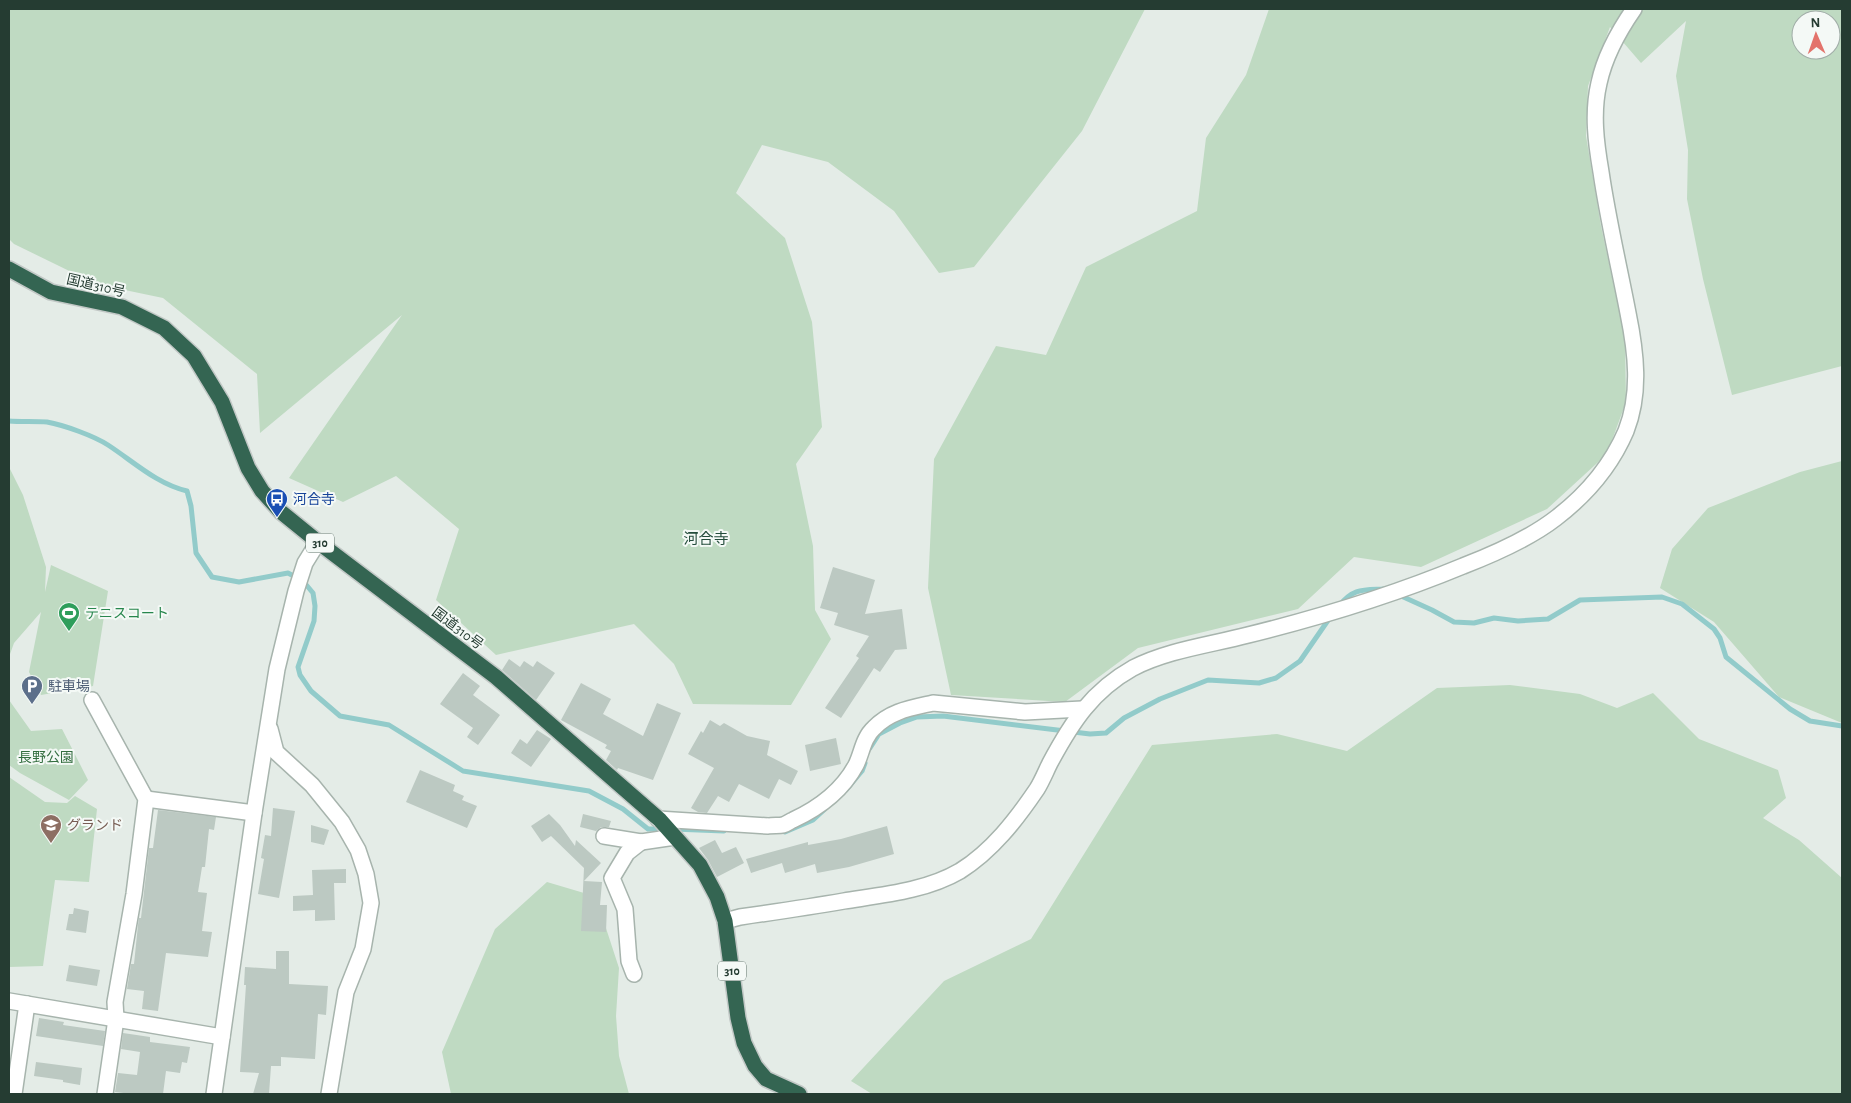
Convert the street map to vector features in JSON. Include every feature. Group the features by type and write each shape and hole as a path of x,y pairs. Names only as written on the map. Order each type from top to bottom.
{"highway":[{"name":"国道310号","path":"9,269 51,292 122,307 164,328 194,356 222,402 248,468 262,490 281,512 496,677 659,819 700,865 718,897 725,921 738,1018 744,1043 755,1066 766,1079 799,1094"}],"street":[{"path":"725,921 909,890 957,873 988,849 1009,827 1038,787 1079,714 1098,692 1114,679 1154,659 1311,618 1426,581 1486,557 1532,534 1554,520 1573,504 1603,471 1615,453 1633,409 1637,370 1632,330 1605,201 1597,146 1595,103 1605,61 1612,43 1634,9"},
{"path":"214,1094 254,813 278,669 296,591 305,564 318,542"},
{"path":"92,700 146,799 134,894 115,1002 116,1019 105,1094"},
{"path":"659,819 768,826 783,825 806,815 846,781 856,764 866,738 873,728 894,713 919,705 932,703 1024,712 1079,714"},
{"path":"270,725 276,752 312,785 342,822 358,850 366,874 371,903 363,950 346,992 329,1094"},
{"path":"146,799 254,813"},
{"path":"604,836 641,842 674,836"},
{"path":"634,974 628,954 625,909 612,878 628,853 641,842"},
{"path":"9,1001 222,1037"},
{"path":"14,1094 27,1004"}],"green space":[{"path":"9,9 1145,9 1082,131 974,267 939,273 894,211 828,162 762,145 736,193 785,238 812,322 822,427 796,464 813,546 815,610 831,639 791,705 693,704 674,664 634,624 496,655 436,600 459,529 396,476 343,502 289,478 402,315 260,433 257,374 163,298 96,284 14,244 9,239"},
{"path":"1269,9 1842,9 1842,366 1732,395 1703,279 1687,199 1688,150 1676,76 1686,21 1641,63 1610,27 1588,86 1586,136 1601,226 1625,338 1626,402 1607,454 1547,509 1421,567 1354,557 1298,609 1138,648 1065,702 951,695 928,588 934,459 996,346 1046,355 1086,267 1197,211 1206,138 1246,75"},
{"path":"1842,461 1842,723 1779,697 1714,622 1660,588 1672,549 1708,508 1800,472"},
{"name":"テニスコート","path":"9,467 23,495 46,567 45,592 51,565 108,591 93,686 41,695 29,672 41,612 14,643 9,657"},
{"path":"1510,685 1580,694 1617,708 1653,693 1699,739 1778,770 1786,798 1763,818 1799,840 1842,878 1842,1094 872,1094 851,1081 944,981 1031,939 1152,745 1277,734 1347,751 1437,688"},
{"name":"長野公園","path":"9,700 31,731 62,729 88,780 69,800 9,765"},
{"name":"グランド","path":"9,777 45,802 67,803 75,796 97,809 89,882 55,880 43,966 9,967"},
{"path":"547,882 584,893 603,919 619,968 616,1016 619,1056 629,1094 451,1094 442,1052 495,929"}],"building":[{"path":"833,567 875,580 865,614 902,609 907,649 895,650 880,672 874,668 841,718 825,708 859,658 856,656 869,636 834,625 838,613 820,608"},
{"path":"509,659 520,667 524,661 533,667 537,661 555,673 536,700 502,670"},
{"path":"463,673 480,686 473,695 500,715 478,745 467,737 473,728 440,704"},
{"path":"581,683 611,699 603,714 643,736 657,703 681,713 653,780 618,768 617,770 606,760 611,751 605,748 607,745 561,720"},
{"path":"710,720 720,726 724,723 747,736 770,741 767,755 798,771 791,785 779,779 769,799 739,784 729,802 718,796 707,813 698,812 691,808 714,768 688,754 701,731 703,733"},
{"path":"537,730 551,739 531,767 511,753 520,739 527,744"},
{"path":"836,738 841,764 810,771 805,745"},
{"path":"420,770 455,785 453,791 464,796 462,800 477,806 467,828 406,802"},
{"path":"273,808 295,811 279,898 258,894 264,859 261,858 265,835 271,836"},
{"path":"158,810 216,817 214,830 209,829 205,867 202,867 198,892 207,893 202,931 212,932 208,957 166,953 158,1011 142,1009 144,991 127,989 131,964 134,964 149,848 153,848"},
{"path":"549,814 560,825 575,846 576,840 601,863 584,881 602,882 600,905 607,905 606,932 581,931 584,868 551,836 542,842 531,826"},
{"path":"583,814 611,821 609,827 601,827 596,831 580,827"},
{"path":"311,825 329,830 324,845 311,842"},
{"path":"887,826 894,854 849,867 817,873 815,864 785,873 782,863 751,873 746,859 808,842 808,845 841,839"},
{"path":"715,840 722,853 736,847 744,863 717,877 699,848"},
{"path":"346,869 346,883 334,883 335,920 315,921 315,910 293,911 293,896 313,895 312,870"},
{"path":"74,908 89,911 86,933 66,930 69,914 73,914"},
{"path":"276,951 289,951 289,984 328,986 326,1015 318,1014 315,1059 281,1057 281,1066 271,1066 269,1094 253,1094 259,1073 240,1072 246,985 244,985 245,967 276,969"},
{"path":"69,965 100,970 97,986 66,981"},
{"path":"39,1018 64,1022 63,1025 105,1031 103,1046 36,1036"},
{"path":"123,1033 150,1037 150,1042 190,1047 187,1063 182,1062 180,1073 166,1071 163,1094 115,1092 118,1073 137,1075 140,1052 121,1049"},
{"path":"36,1062 82,1068 80,1085 63,1082 63,1080 34,1076"}],"waterway":[{"path":"9,421 47,422 79,431 108,445 156,478 187,491 191,506 196,553 212,577 239,582 288,573 303,581 313,593 315,606 314,621 298,667 300,675 311,691 340,716 389,725 463,771 589,791 623,809 648,829 664,829"},
{"path":"1339,606 1349,596 1359,591 1384,589"},
{"path":"1399,595 1454,622 1474,623 1494,618 1518,621 1548,619 1580,600 1662,597 1682,604 1714,629 1720,638 1726,657 1790,709 1810,721 1842,726"},
{"path":"870,748 879,734 917,717 943,716 1090,734 1106,733 1124,718 1160,699 1208,680 1259,683 1276,678 1300,661 1331,616"},
{"path":"846,790 862,771 865,763"},
{"path":"785,832 813,820 825,809"},
{"path":"673,829 724,831"}],"place":[{"name":"河合寺","path":"277,518"},
{"name":"テニスコート","path":"69,632"},
{"name":"駐車場","path":"32,705"},
{"name":"グランド","path":"51,844"}],"district":[{"name":"河合寺","path":"706,539"}]}
